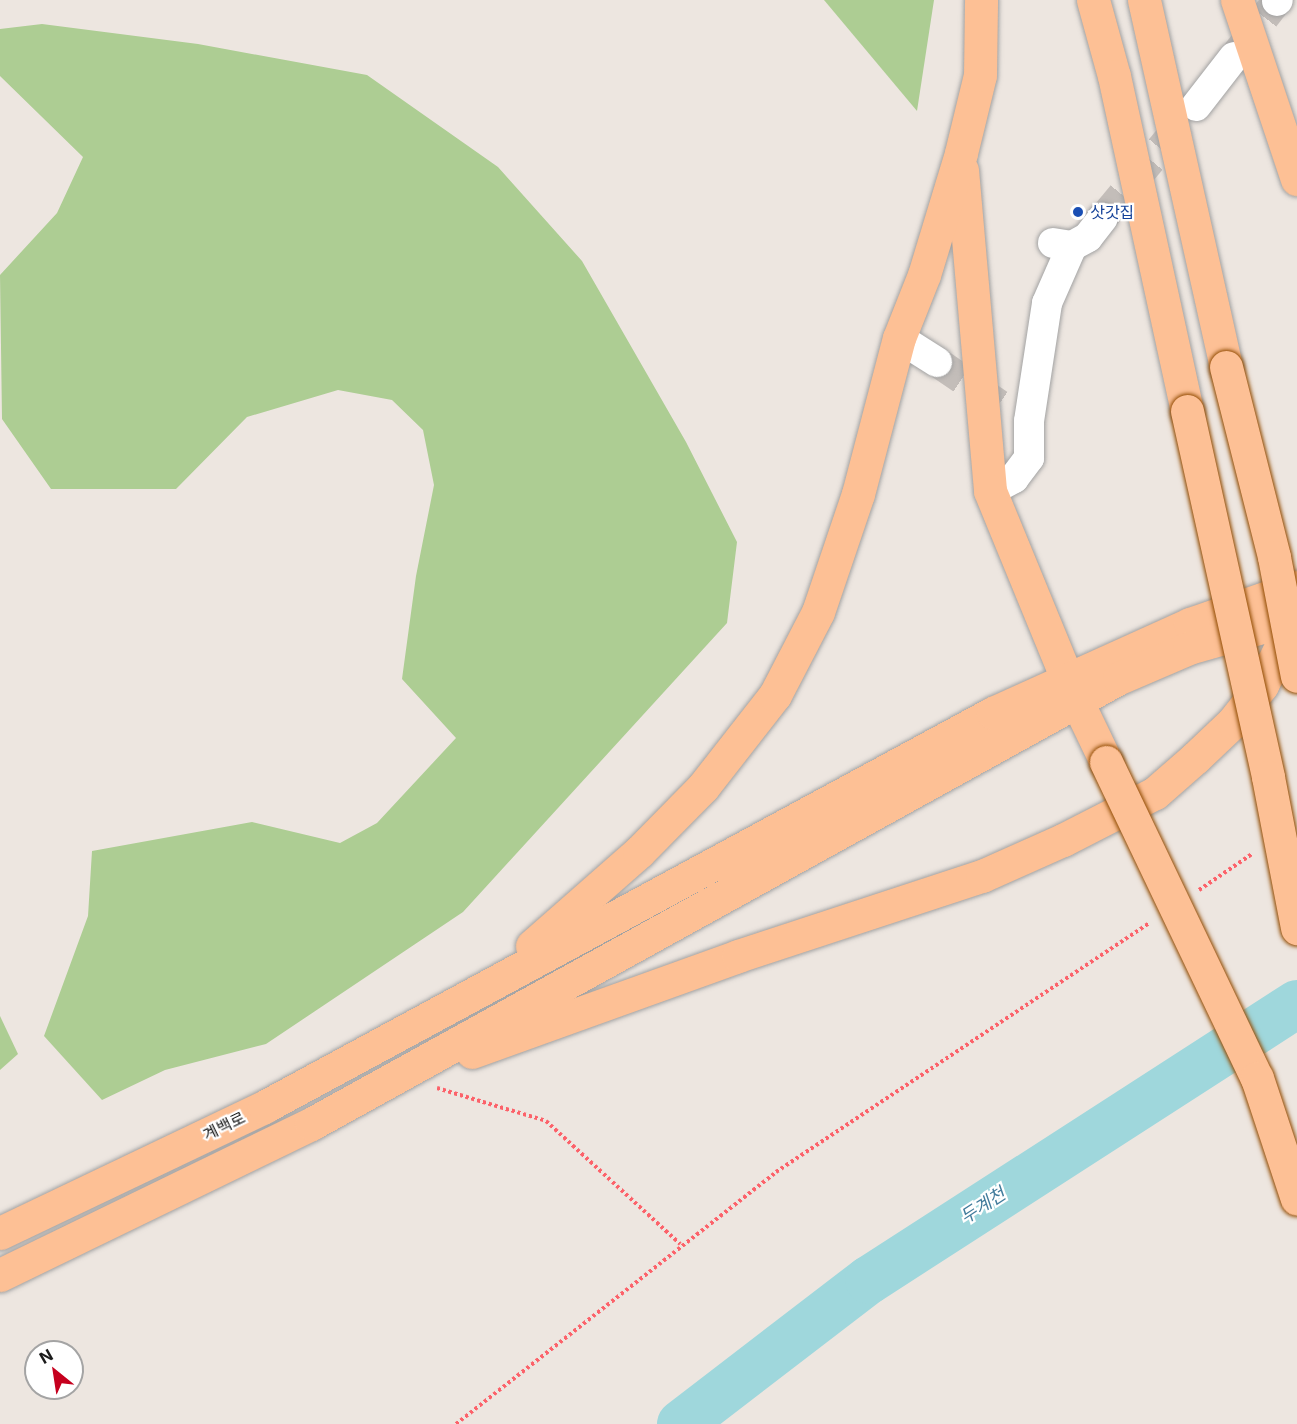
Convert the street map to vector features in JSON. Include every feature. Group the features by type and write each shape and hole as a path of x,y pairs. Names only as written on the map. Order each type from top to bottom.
{"main road":[{"path":"443,1010 543,938 639,852 703,787 776,695 818,612 858,494 899,338 924,275 961,153 980,75 981,0"},
{"path":"1093,0 1114,76 1269,777 1297,928"},
{"path":"1144,0 1226,367 1274,557 1297,676"},
{"path":"1237,0 1277,111 1297,179"},
{"path":"1277,111 1297,147"},
{"path":"961,153 990,491 1106,762 1257,1078 1297,1199"},
{"path":"0,1275 311,1124 399,1076 1190,624 1297,587"},
{"path":"443,1010 993,713 1073,689 1189,648 1292,626"},
{"path":"399,1076 567,1021 738,956 982,876 1063,840 1155,793 1195,758 1233,722 1262,685 1292,626"},
{"name":"계백로","path":"0,1233 264,1107 443,1010"}],"street":[{"path":"1196,106 1234,57"},
{"path":"990,491 1014,478 1029,458 1018,415 1061,244 1088,237 1103,218"},
{"path":"899,338 937,362"}],"path":[{"path":"1190,897 1256,851"},
{"path":"456,1424 680,1244 853,1119 1160,916"},
{"path":"399,1076 546,1121 680,1244"}],"green space":[{"path":"824,0 934,0 917,111"},
{"path":"42,24 198,44 367,75 498,167 582,261 686,442 737,542 727,623 463,912 266,1044 165,1070 102,1100 44,1036 88,916 92,851 252,822 340,843 377,823 456,738 402,679 416,576 434,485 423,430 392,400 338,390 247,417 176,489 51,489 2,419 0,275 57,213 83,157 0,76 0,29"},
{"path":"0,1016 18,1054 0,1070"}],"waterway":[{"name":"두계천","path":"681,1424 869,1280 1297,1004"}],"tunnel":[{"path":"1237,53 1277,1"},
{"path":"1103,218 1186,118"},
{"path":"937,362 1006,409"}],"place":[{"name":"삿갓집","path":"1078,212"}]}
